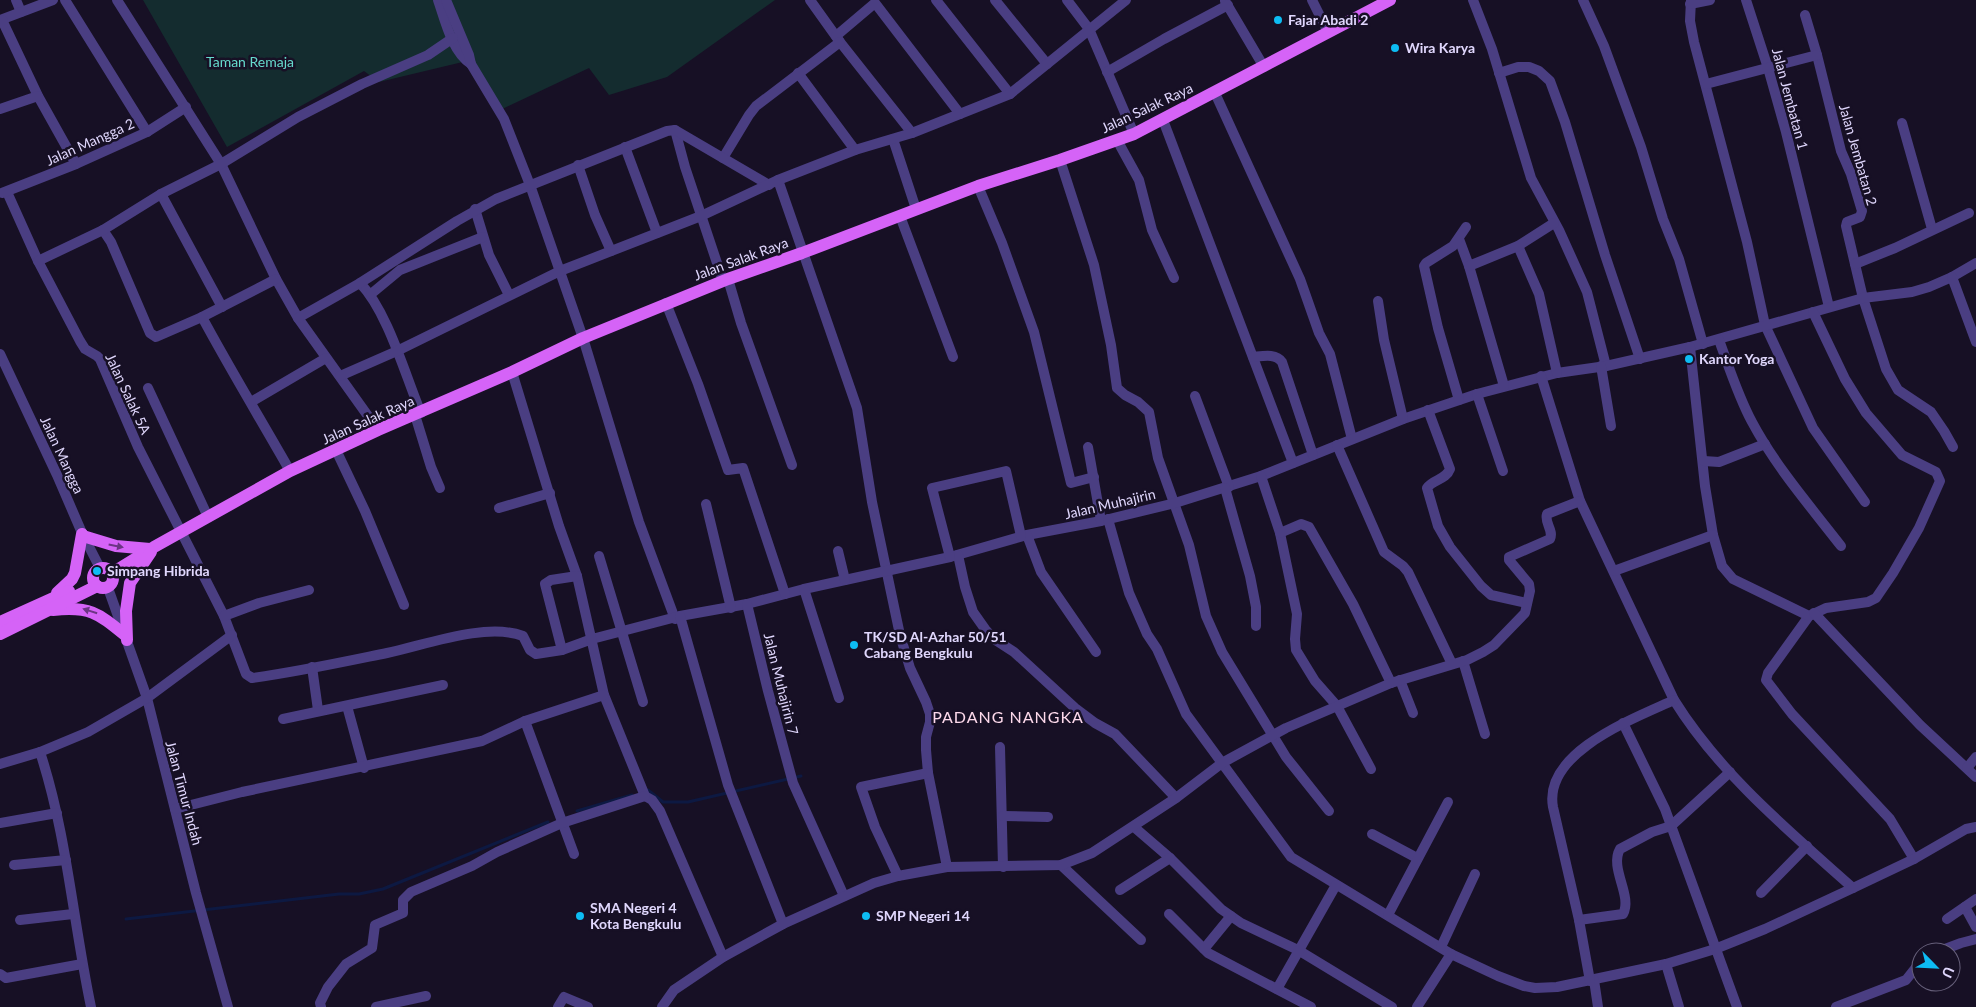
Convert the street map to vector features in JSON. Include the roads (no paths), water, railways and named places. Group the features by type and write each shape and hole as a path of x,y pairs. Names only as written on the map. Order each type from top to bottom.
{"main road":[{"name":"Jalan Salak Raya","path":"106,570 152,548 290,472 378,430 512,372 583,338 725,280 802,254 978,186 1134,134 1390,0"},
{"path":"0,634 48,605 72,579 83,535 116,546 152,548 130,583 126,611 126,638"},
{"path":"0,622 113,581 106,570 93,574 99,585"},
{"path":"48,605 80,608 98,614 126,638"}],"street":[{"path":"16,0 22,12"},
{"path":"53,0 1,20 38,96 76,164"},
{"path":"65,0 147,132"},
{"path":"118,0 221,164 276,279 298,318 378,430"},
{"path":"438,0 463,59 471,64"},
{"path":"446,0 471,64 504,120 530,185 583,338 639,522 677,618 728,785 783,924"},
{"path":"810,0 838,39 912,133"},
{"path":"936,0 1010,94"},
{"path":"995,0 1047,64"},
{"path":"1067,0 1089,29 1134,134"},
{"path":"340,376 397,351 560,271 701,216 773,183 855,150 912,133 1010,94 1126,0"},
{"path":"1312,0 1328,32"},
{"path":"1473,0 1499,73 1532,178 1587,292 1604,366 1611,426"},
{"path":"1583,0 1604,46 1641,147 1663,219 1679,259 1703,344"},
{"path":"1710,0 1691,2 1690,21 1723,155 1747,242 1765,325 1813,428 1865,502"},
{"name":"Jalan Jembatan 1","path":"1746,0 1768,68 1829,307"},
{"path":"723,158 756,106 838,39 876,1 960,114"},
{"path":"1107,72 1226,3 1264,67"},
{"path":"1706,84 1817,55 1805,15"},
{"path":"38,261 103,230 161,194 221,164 298,117 362,84 428,55 453,38"},
{"name":"Jalan Jembatan 2","path":"1817,55 1841,151 1851,174 1862,211 1860,217 1846,224 1855,264"},
{"path":"1499,73 1518,67 1529,67 1539,71 1550,81 1640,359"},
{"path":"798,73 855,150"},
{"path":"1215,93 1300,279 1319,333 1330,354 1352,439"},
{"path":"0,109 38,96"},
{"name":"Jalan Mangga 2","path":"3,192 76,164 147,132 186,107"},
{"path":"1163,120 1293,464"},
{"path":"1902,123 1932,229"},
{"path":"675,130 701,216 792,465"},
{"path":"298,318 360,283 475,209 578,165 667,131 675,130 723,158 773,183 802,254 857,408 868,480 900,635 910,668 930,714 926,737 928,773 948,868"},
{"path":"893,139 916,209"},
{"path":"1117,140 1138,180 1152,230 1174,278"},
{"path":"625,147 657,233"},
{"path":"1060,160 1094,265 1112,345 1118,388 1149,412 1158,458 1175,503 1206,616 1222,652 1274,736 1300,776 1329,811"},
{"path":"578,165 595,214 611,251"},
{"path":"978,186 996,228 1034,332 1071,484 1094,477"},
{"name":"Jalan Salak 5A","path":"3,192 80,341 85,349 100,359 138,447 224,616 246,674 252,678 312,667"},
{"path":"161,194 222,307"},
{"path":"475,209 489,255 509,295"},
{"path":"1953,447 1931,412 1896,386 1882,360 1863,298 1855,264 1895,248 1969,212"},
{"path":"900,216 953,357"},
{"path":"1469,266 1518,246 1554,223"},
{"path":"1459,400 1438,328 1424,266 1452,246 1466,227"},
{"path":"103,230 111,242 149,330 156,337 202,317 276,279"},
{"path":"371,294 400,270 483,237"},
{"path":"1458,239 1469,266 1504,386"},
{"path":"1518,246 1539,294 1557,373"},
{"name":"Jalan Muhajirin","path":"312,667 394,652 474,632 516,633 522,636 530,650 536,654 562,650 592,639 677,618 731,608 804,589 954,556 1024,535 1105,520 1227,488 1293,464 1403,419 1504,386 1541,376 1604,366 1690,348 1863,298 1912,292 1940,283 1976,263"},
{"path":"1952,277 1976,342"},
{"path":"360,283 371,294 397,351 418,414 431,468 440,488"},
{"path":"1378,301 1384,340 1403,419"},
{"path":"666,303 698,384 728,470 743,468 785,594"},
{"path":"1813,312 1845,379 1866,413 1892,446 1902,455 1936,472 1940,481 1919,528 1876,598 1868,602 1826,608 1811,614 1768,673 1767,683 1792,714 1890,819 1914,859"},
{"path":"202,317 232,373 251,402 290,472"},
{"path":"1719,340 1734,384 1751,421 1765,444 1841,546"},
{"path":"1690,348 1704,461 1705,486 1713,535 1722,566 1727,574 1745,586 1811,614 1914,719 1976,777"},
{"name":"Jalan Mangga","path":"0,354 83,535 106,570"},
{"path":"1253,357 1275,356 1280,358 1313,455"},
{"path":"251,402 326,358"},
{"path":"512,372 577,576 604,695 640,783 645,794 660,811 723,957"},
{"path":"1541,376 1580,501 1674,700 1690,726 1730,772 1853,888"},
{"path":"148,388 208,517"},
{"path":"1477,394 1503,471"},
{"path":"1195,396 1227,488 1250,576 1256,607 1256,626"},
{"path":"1428,410 1450,469 1449,473 1427,488 1438,526 1450,547 1486,592 1527,603"},
{"path":"1704,461 1719,462 1765,444"},
{"path":"1337,445 1384,552 1408,572 1452,664"},
{"path":"1088,447 1105,520 1129,593 1186,714 1291,857 1451,954 1505,980 1535,988 1557,986 1666,964 1715,949 1765,929 1853,888 1914,859 1966,829 1976,827"},
{"path":"336,450 366,511 404,605"},
{"path":"1096,652 1041,572 1024,535 1006,471 932,488 973,612 985,629 994,639 1014,652 1075,708 1095,723 1106,727 1131,749 1176,798"},
{"path":"1262,476 1280,533 1297,614 1296,650 1315,681 1337,706 1370,769"},
{"path":"500,508 550,493"},
{"path":"662,1007 674,990 723,957 783,924 874,883 898,876 948,868 1061,865 1092,853 1176,798 1222,763 1286,728 1396,682 1463,661 1494,645 1525,613 1527,603 1530,584 1509,558 1511,555 1550,539 1551,534 1546,518 1547,514 1580,501"},
{"path":"706,504 731,608"},
{"path":"1280,533 1301,524 1309,527 1413,713"},
{"path":"1614,571 1713,535"},
{"path":"838,551 845,580"},
{"path":"600,556 643,702"},
{"path":"562,650 546,584 551,580 577,576"},
{"name":"Jalan Timur Indah","path":"99,585 126,638 147,698 196,893 228,1007"},
{"path":"804,589 839,698"},
{"path":"224,616 259,603 309,590"},
{"name":"Jalan Muhajirin 7","path":"747,604 789,771 844,896"},
{"path":"0,764 40,752 88,732 147,698 232,635"},
{"path":"1463,661 1485,734"},
{"path":"312,667 318,710"},
{"path":"283,719 318,710 347,706 444,685"},
{"path":"174,809 242,792 364,768 482,741 525,721 604,695"},
{"path":"1598,1007 1551,790 1561,771 1589,743 1611,728 1674,700"},
{"path":"347,706 364,768"},
{"path":"525,721 574,854"},
{"path":"1623,723 1665,809 1737,1007"},
{"path":"1000,747 1004,867"},
{"path":"40,752 57,813 66,860 73,914 91,1007"},
{"path":"1967,768 1976,757"},
{"path":"1579,920 1623,914 1625,905 1616,860 1618,852 1629,843 1671,826 1730,772"},
{"path":"898,876 875,827 862,787 928,773"},
{"path":"321,1007 320,1003 328,986 346,964 372,948 375,925 403,913 403,900 411,892 562,824 645,794"},
{"path":"1388,915 1448,802"},
{"path":"0,823 57,813"},
{"path":"1002,816 1048,817"},
{"path":"1134,827 1170,858 1196,886 1240,923 1298,950 1392,1007"},
{"path":"1372,834 1417,858"},
{"path":"1761,893 1807,846"},
{"path":"1120,890 1170,858"},
{"path":"14,865 66,860"},
{"path":"1061,865 1141,940"},
{"path":"1441,947 1475,874"},
{"path":"1278,989 1336,884"},
{"path":"1947,919 1976,899"},
{"path":"1965,907 1976,926"},
{"path":"20,920 73,914"},
{"path":"1169,914 1204,949 1311,1007"},
{"path":"1204,949 1231,916"},
{"path":"1961,942 1976,939"},
{"path":"1417,1007 1451,954"},
{"path":"0,974 6,978 82,964"},
{"path":"1666,964 1679,1007"},
{"path":"1836,1007 1904,981 1911,973"},
{"path":"378,1007 426,996"},
{"path":"558,1007 564,997 588,1007"}],"waterway":[{"path":"645,791 648,790 663,802 688,802 801,776"},
{"path":"577,811 632,795"},
{"path":"126,919 339,894 359,894 383,889 548,822"}],"place":[{"name":"Fajar Abadi 2","path":"1278,20"},
{"name":"Wira Karya","path":"1395,48"},
{"name":"Kantor Yoga","path":"1689,359"},
{"name":"Simpang Hibrida","path":"97,571"},
{"name":"TK/SD Al-Azhar 50/51 Cabang Bengkulu","path":"854,645"},
{"name":"SMA Negeri 4 Kota Bengkulu","path":"580,916"},
{"name":"SMP Negeri 14","path":"866,916"}],"district":[{"name":"PADANG NANGKA","path":"1008,717"}],"park label":[{"name":"Taman Remaja","path":"250,62"}]}
